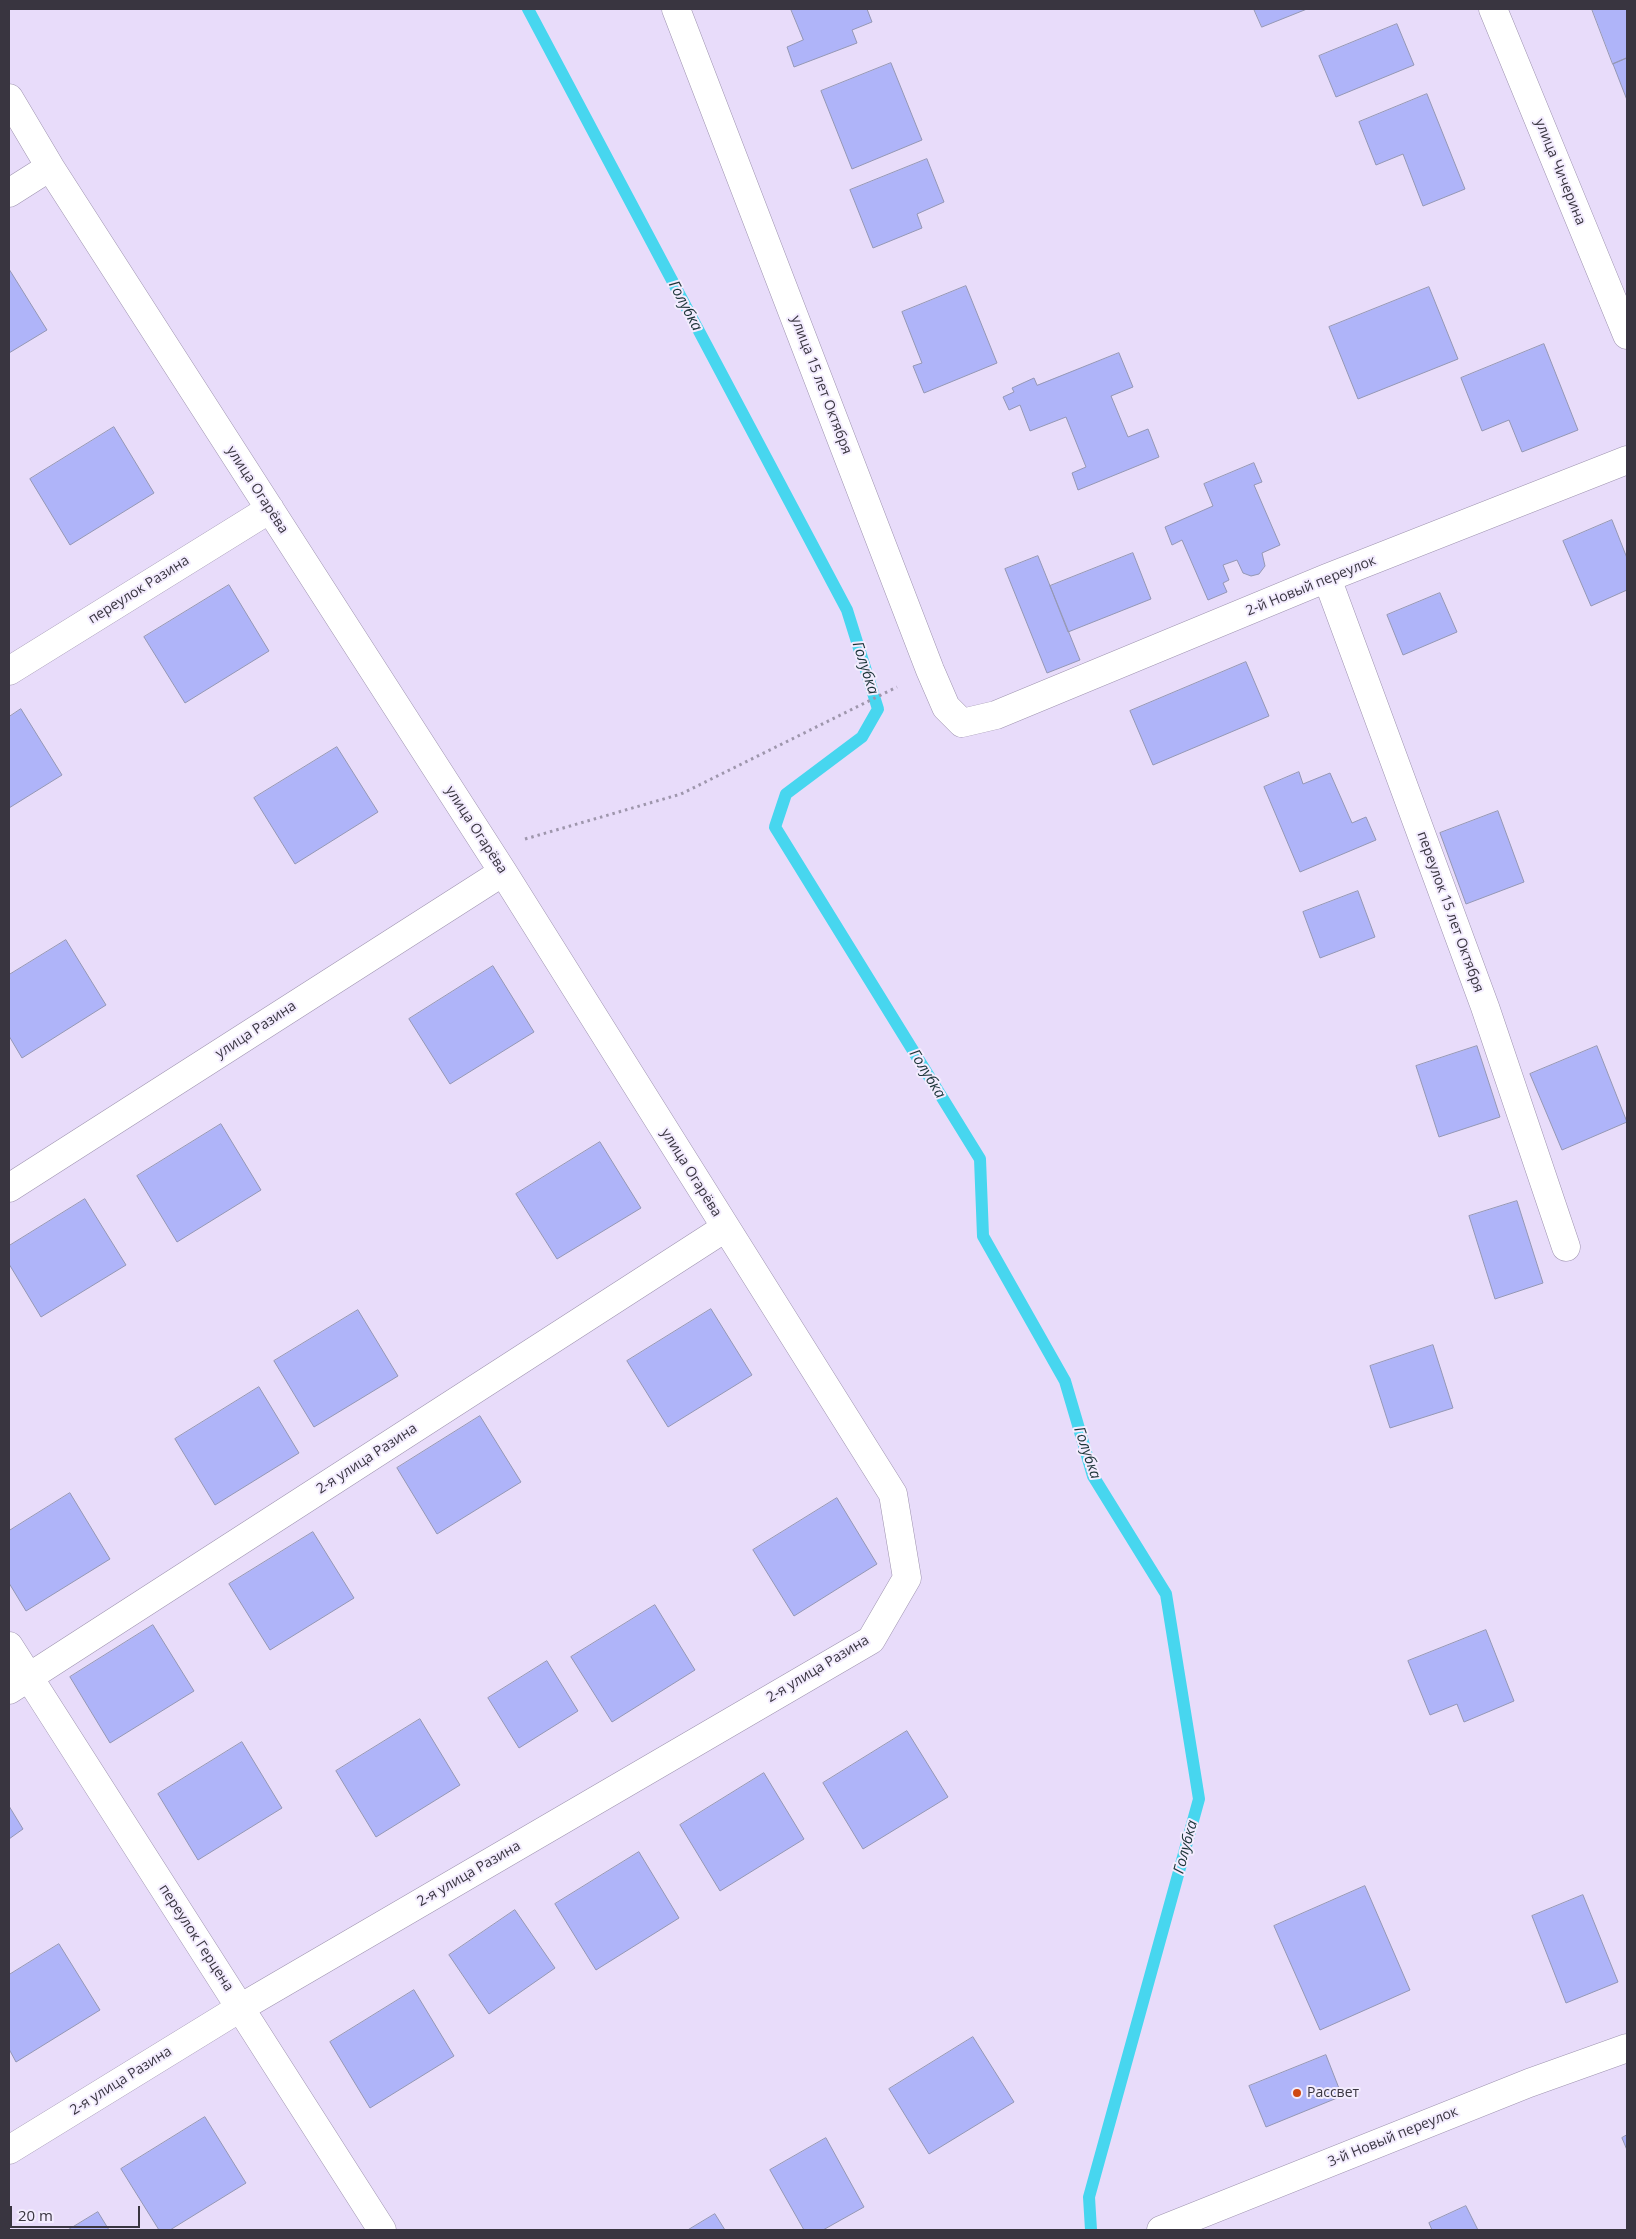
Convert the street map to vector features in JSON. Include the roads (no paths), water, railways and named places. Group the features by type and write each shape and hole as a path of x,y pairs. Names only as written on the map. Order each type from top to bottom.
{"street":[{"name":"улица 15 лет Октября","path":"676,9 946,707 962,723 996,715"},
{"name":"улица Чичерина","path":"1493,9 1627,335"},
{"name":"улица Огарёва","path":"9,98 50,167 496,861 893,1494 907,1578"},
{"path":"9,193 50,167"},
{"name":"2-й Новый переулок","path":"996,715 1327,578 1627,460"},
{"name":"переулок Разина","path":"9,670 270,509"},
{"name":"переулок 15 лет Октября","path":"1327,578 1485,1008 1566,1247"},
{"name":"улица Разина","path":"9,1188 496,861"},
{"name":"2-я улица Разина","path":"19,1684 726,1228"},
{"name":"2-я улица Разина","path":"9,2150 240,2008 872,1640 907,1578"},
{"name":"переулок Герцена","path":"9,1646 19,1684 240,2008 382,2230"},
{"name":"3-й Новый переулок","path":"1161,2230 1529,2083 1627,2048"}],"waterway":[{"name":"Голубка","path":"528,9 847,610 878,709 862,737 786,794 775,827 980,1159 983,1236 1065,1381 1093,1476 1166,1594 1199,1799 1089,2197 1091,2230"}],"place":[{"name":"Рассвет","path":"1297,2093"}]}
